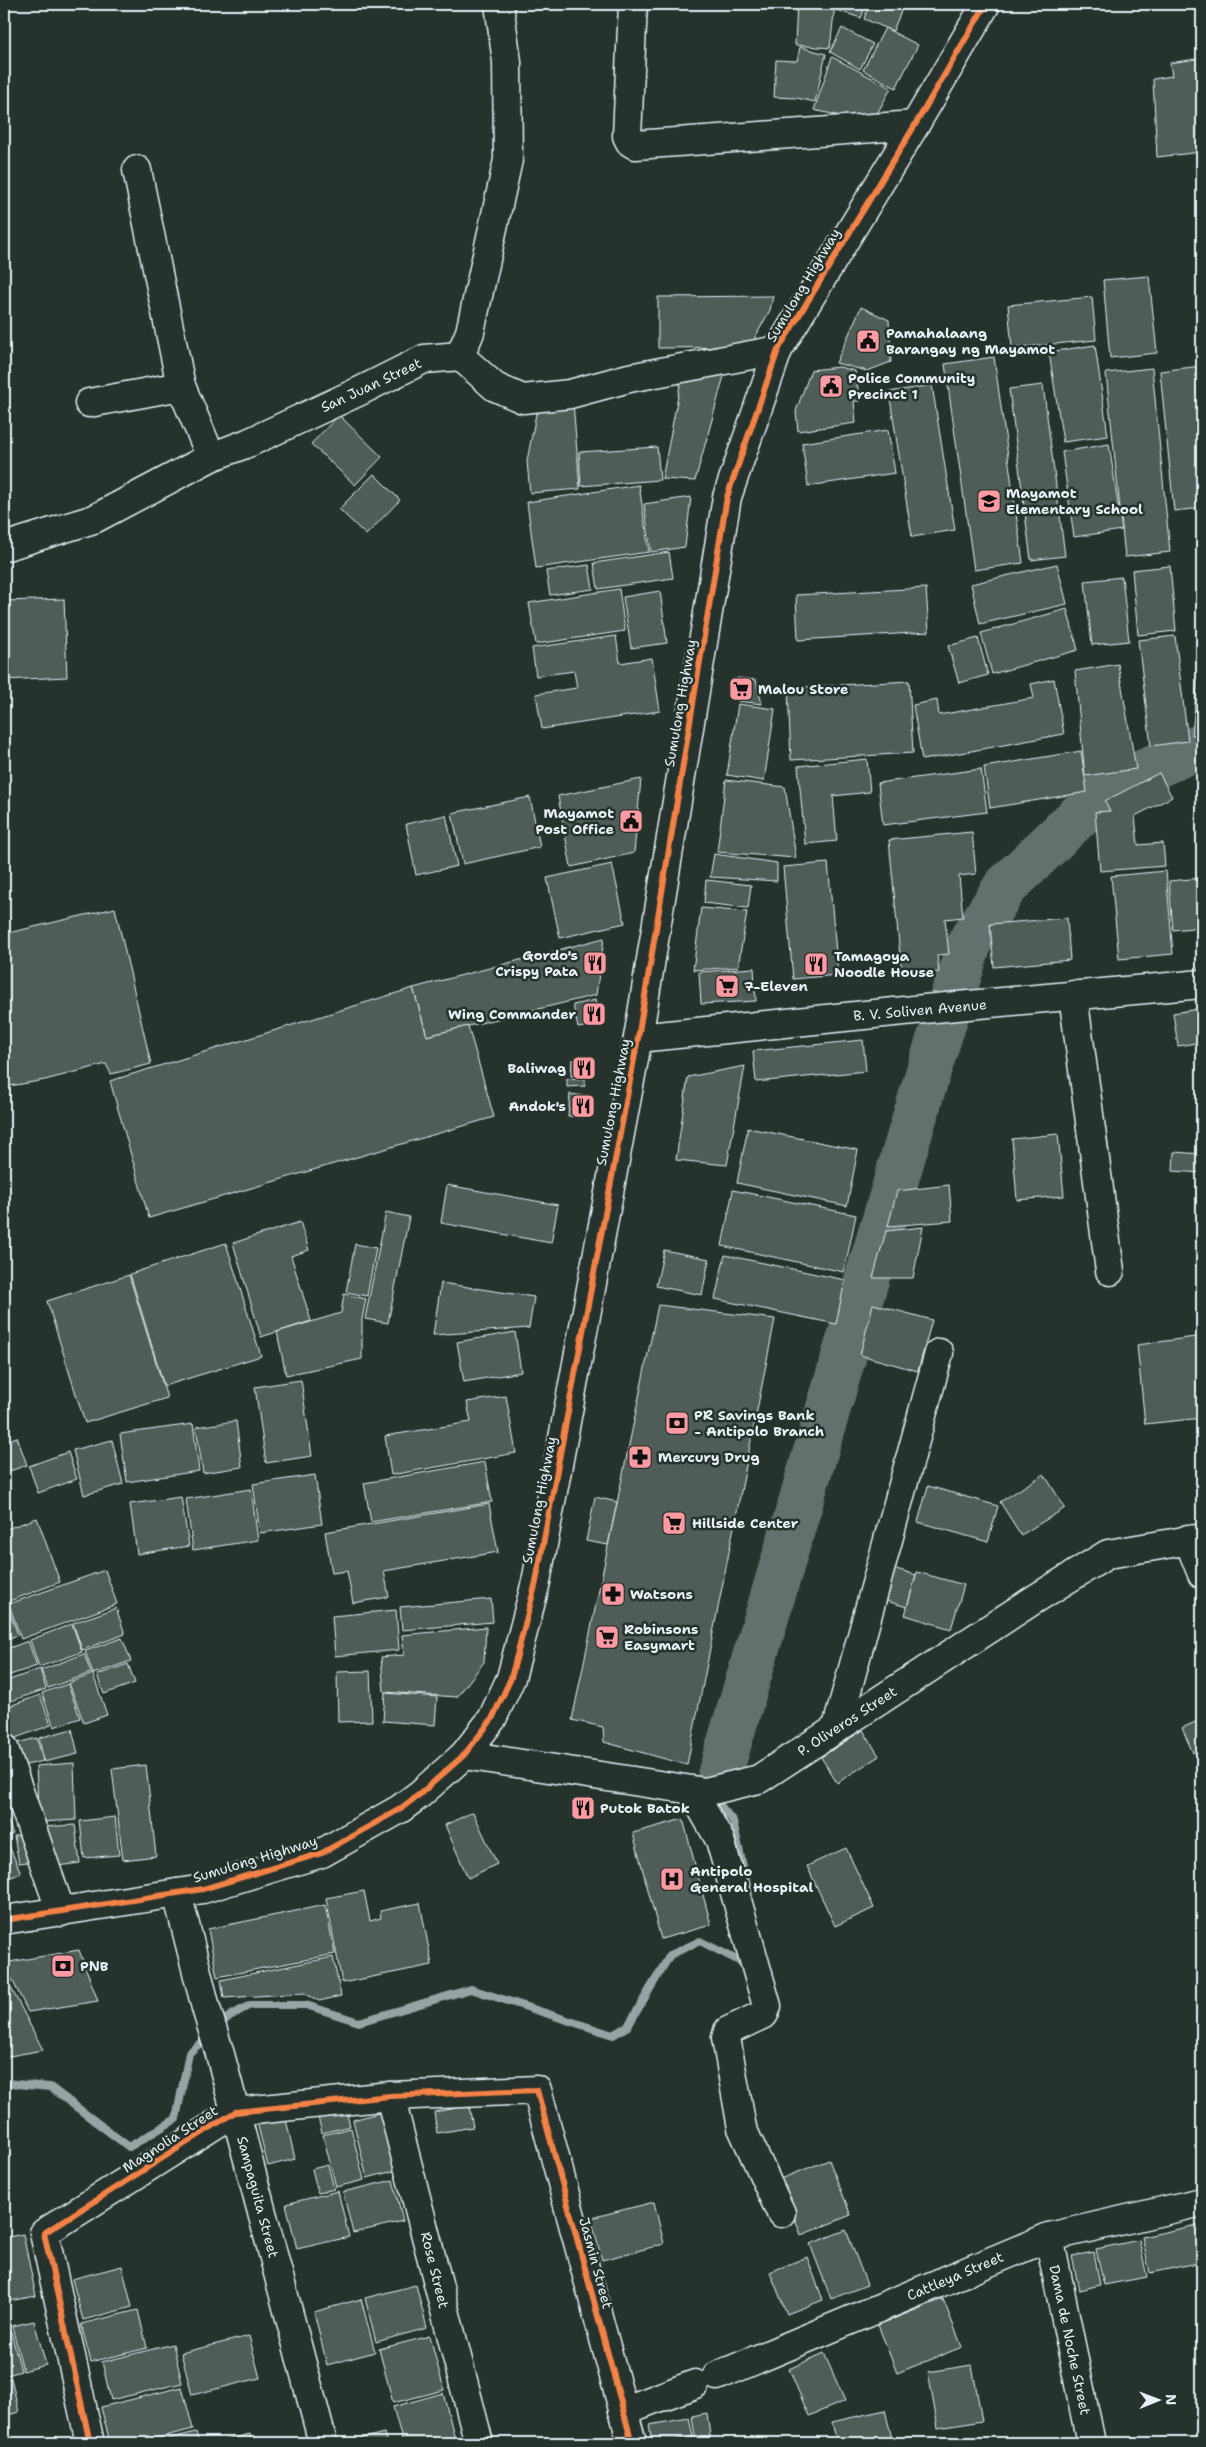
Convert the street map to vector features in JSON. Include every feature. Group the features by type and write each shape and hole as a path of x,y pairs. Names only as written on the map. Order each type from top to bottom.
{"street":[{"path":"499,4 506,62 508,160 470,332 460,356 495,387 523,399 570,394 629,378 778,350"},
{"path":"634,4 627,136 630,142 635,145 915,125"},
{"name":"Sumulong Highway","path":"4,1920 203,1889 322,1853 400,1809 464,1755 492,1719 511,1678 536,1582 638,1038 726,498 778,350 986,4"},
{"path":"137,170 181,386 211,457"},
{"name":"San Juan Street","path":"4,547 94,518 211,457 343,399 424,359 460,356"},
{"path":"89,403 181,386"},
{"name":"B. V. Soliven Avenue","path":"638,1038 924,1009 1202,984"},
{"path":"1073,995 1110,1271"},
{"path":"837,1727 940,1353"},
{"path":"1195,1538 1202,1574"},
{"name":"P. Oliveros Street","path":"464,1755 699,1792 759,1779 1108,1554 1195,1538"},
{"path":"4,1748 61,1912"},
{"path":"699,1792 720,1840 767,2006 764,2014 728,2031 726,2038 742,2128 781,2213"},
{"name":"Sampaguita Street","path":"177,1893 323,2443"},
{"name":"Magnolia Street","path":"90,2443 44,2233 235,2112 390,2096 537,2090"},
{"name":"Jasmin Street","path":"537,2090 632,2443"},
{"name":"Rose Street","path":"390,2096 479,2443"},
{"name":"Cattleya Street","path":"623,2411 706,2380 1048,2237 1202,2202"},
{"name":"Dama de Noche Street","path":"1048,2237 1091,2443"}],"building":[{"path":"797,4 835,4 830,48 795,45"},
{"path":"838,4 866,4 861,18 836,10"},
{"path":"869,4 904,4 893,31 864,19"},
{"path":"842,28 873,44 860,69 830,52"},
{"path":"885,28 918,45 896,88 863,70"},
{"path":"800,47 826,54 815,102 797,98 774,97 776,60 797,61"},
{"path":"832,57 891,88 872,123 814,110"},
{"path":"1202,58 1202,152 1157,157 1153,79 1172,76 1170,63"},
{"path":"1149,276 1157,353 1110,358 1103,280"},
{"path":"773,296 770,310 750,347 658,348 658,297"},
{"path":"1092,297 1096,340 1012,348 1008,305"},
{"name":"Pamahalaang Barangay ng Mayamot","path":"861,307 889,320 891,362 867,371 836,363"},
{"path":"1095,345 1108,436 1063,442 1049,352"},
{"path":"994,357 1023,563 974,570 945,364"},
{"path":"727,365 695,481 662,479 682,375"},
{"path":"1201,366 1202,508 1174,511 1160,371"},
{"name":"Police Community Precinct 1","path":"839,367 855,371 860,401 854,401 856,423 798,431 796,411 811,370"},
{"path":"1152,368 1170,552 1125,557 1106,373"},
{"path":"932,385 955,530 912,537 889,392"},
{"path":"1043,385 1065,556 1031,560 1009,389"},
{"path":"573,402 580,489 530,493 527,461 536,414 554,404"},
{"path":"339,415 382,457 355,485 311,444"},
{"path":"888,430 895,473 808,486 802,443"},
{"path":"1109,444 1122,530 1074,537 1062,452"},
{"path":"657,447 660,480 581,486 579,452"},
{"path":"374,474 400,500 366,535 339,509"},
{"path":"639,485 649,552 536,568 527,502"},
{"path":"691,497 685,547 651,552 644,504"},
{"path":"669,552 673,578 598,589 594,563"},
{"path":"1057,564 1067,604 980,624 971,584"},
{"path":"589,565 593,589 550,595 546,571"},
{"path":"1170,566 1176,631 1138,635 1132,570"},
{"path":"1122,577 1129,641 1092,645 1085,581"},
{"path":"926,588 929,632 798,640 796,595"},
{"path":"619,589 625,631 536,644 529,603"},
{"path":"660,591 667,643 631,648 623,597"},
{"path":"64,599 67,677 4,680 4,601"},
{"path":"1067,609 1078,650 992,674 981,633"},
{"path":"1202,631 1202,732 1192,735"},
{"path":"616,636 620,663 652,658 660,711 542,729 536,694 577,688 574,671 536,676 532,648"},
{"path":"1175,636 1188,741 1151,746 1138,640"},
{"path":"978,638 988,675 959,683 948,646"},
{"path":"1118,664 1136,769 1085,776 1075,671"},
{"path":"737,678 756,680 762,704 738,701"},
{"path":"1054,679 1064,734 922,760 913,705 937,700 939,715 1034,698 1031,684"},
{"path":"909,681 913,753 791,760 788,688"},
{"path":"738,704 775,709 764,781 727,775"},
{"path":"1081,751 1087,792 990,808 984,767"},
{"path":"867,759 870,792 833,796 837,841 805,844 798,766"},
{"path":"981,769 987,812 883,825 878,783"},
{"path":"1159,773 1172,797 1135,816 1138,845 1163,843 1165,866 1100,871 1095,812 1110,811 1105,801"},
{"path":"641,779 634,853 571,867 558,796"},
{"path":"726,780 785,787 796,858 717,852"},
{"path":"530,797 540,847 463,864 452,813"},
{"path":"446,815 457,866 416,875 406,824"},
{"path":"972,832 976,874 959,876 963,917 945,919 949,954 937,955 939,972 902,976 889,840"},
{"path":"714,854 777,863 777,881 710,877"},
{"path":"828,863 838,975 793,979 783,867"},
{"path":"612,864 625,923 560,938 547,878"},
{"path":"1166,871 1173,954 1119,959 1111,876"},
{"path":"1202,878 1202,927 1173,930 1169,881"},
{"path":"706,880 751,885 748,908 704,903"},
{"path":"115,908 151,1064 111,1074 106,1064 45,1080 4,1087 4,934"},
{"path":"701,908 747,912 738,967 693,970"},
{"path":"1067,918 1070,960 994,967 990,924"},
{"path":"604,938 596,995 427,1036 413,988"},
{"name":"7-Eleven","path":"754,968 756,1001 701,1004 699,972"},
{"path":"413,988 427,1036 468,1026 494,1117 149,1218 110,1081"},
{"path":"595,1000 600,1024 578,1028 573,1005"},
{"path":"1199,1009 1202,1042 1178,1046 1173,1013"},
{"path":"863,1040 866,1071 756,1082 753,1051"},
{"path":"572,1060 586,1061 586,1076 571,1076"},
{"path":"745,1066 727,1165 676,1160 688,1077"},
{"path":"585,1078 585,1086 567,1087 567,1079"},
{"path":"570,1094 585,1096 584,1117 568,1116"},
{"path":"748,1128 858,1150 847,1206 737,1183"},
{"path":"1058,1134 1064,1196 1017,1200 1012,1139"},
{"path":"1174,1152 1202,1154 1202,1173 1173,1171"},
{"path":"447,1185 558,1205 551,1243 441,1223"},
{"path":"949,1185 952,1221 888,1226 897,1191"},
{"path":"733,1190 856,1215 844,1272 722,1246"},
{"path":"386,1212 409,1217 388,1323 365,1319"},
{"path":"300,1222 309,1250 291,1256 311,1321 261,1337 233,1243"},
{"path":"923,1227 913,1278 873,1278 886,1231"},
{"path":"226,1243 261,1356 164,1386 130,1274"},
{"path":"355,1244 376,1248 367,1296 346,1292"},
{"path":"664,1250 709,1259 702,1295 656,1286"},
{"path":"725,1255 845,1280 836,1324 715,1299"},
{"path":"129,1275 167,1398 85,1423 47,1301"},
{"path":"441,1283 534,1297 529,1328 433,1335"},
{"path":"344,1294 366,1299 362,1319 362,1359 286,1375 277,1332 341,1313"},
{"path":"873,1304 932,1320 918,1371 860,1355"},
{"name":"Hillside Center","path":"658,1305 775,1319 687,1765 604,1742 603,1727 572,1720"},
{"path":"515,1332 521,1372 464,1382 457,1342"},
{"path":"1202,1336 1202,1418 1145,1424 1137,1345"},
{"path":"301,1380 312,1456 266,1463 255,1387"},
{"path":"506,1396 516,1453 391,1475 385,1436 471,1422 467,1402"},
{"path":"236,1421 242,1467 203,1473 196,1427"},
{"path":"193,1424 199,1471 127,1482 120,1434"},
{"path":"17,1437 27,1465 4,1473 4,1442"},
{"path":"112,1440 123,1484 84,1495 73,1450"},
{"path":"68,1452 77,1479 38,1493 29,1466"},
{"path":"485,1462 492,1502 371,1522 364,1483"},
{"path":"1044,1474 1065,1508 1021,1535 1000,1502"},
{"path":"315,1475 322,1524 260,1533 253,1484"},
{"path":"928,1486 998,1506 988,1542 918,1522"},
{"path":"251,1489 258,1540 193,1550 186,1499"},
{"path":"181,1497 189,1546 137,1554 130,1504"},
{"path":"595,1497 617,1502 608,1545 586,1541"},
{"path":"489,1504 498,1552 384,1571 389,1597 353,1603 347,1571 332,1573 325,1532"},
{"path":"37,1518 60,1582 4,1603 4,1530"},
{"path":"893,1568 916,1575 907,1607 883,1600"},
{"path":"105,1570 117,1604 21,1639 9,1604"},
{"path":"917,1572 964,1585 951,1629 905,1615"},
{"path":"491,1599 493,1622 402,1630 400,1607"},
{"path":"7,1604 18,1635 4,1640 4,1606"},
{"path":"116,1608 125,1634 82,1650 73,1623"},
{"path":"396,1610 399,1650 335,1656 332,1616"},
{"path":"72,1624 82,1652 39,1667 30,1640"},
{"path":"486,1627 484,1662 457,1697 384,1692 381,1657 404,1655 402,1635"},
{"path":"122,1638 131,1661 93,1674 85,1651"},
{"path":"28,1641 37,1666 4,1677 4,1650"},
{"path":"84,1654 91,1673 48,1688 41,1670"},
{"path":"128,1664 135,1683 104,1694 97,1675"},
{"path":"40,1669 46,1689 8,1702 4,1682"},
{"path":"370,1671 372,1721 338,1722 337,1672"},
{"path":"93,1674 107,1715 84,1723 69,1683"},
{"path":"68,1684 80,1718 54,1727 42,1693"},
{"path":"385,1693 437,1697 435,1725 383,1721"},
{"path":"40,1695 51,1725 10,1740 4,1723 4,1708"},
{"path":"1202,1719 1202,1749 1193,1753 1182,1728"},
{"path":"72,1729 78,1754 44,1762 39,1738"},
{"path":"863,1730 879,1756 837,1783 821,1757"},
{"path":"37,1738 43,1761 22,1766 17,1743"},
{"path":"74,1763 76,1820 39,1822 36,1766"},
{"path":"146,1765 156,1856 123,1860 112,1769"},
{"path":"4,1812 13,1834 4,1838"},
{"path":"473,1812 497,1864 468,1878 445,1825"},
{"path":"115,1817 119,1855 84,1858 80,1821"},
{"name":"Antipolo General Hospital","path":"683,1819 711,1925 661,1939 633,1833"},
{"path":"75,1825 80,1863 57,1866 42,1827"},
{"path":"30,1834 35,1861 19,1863 14,1836"},
{"path":"6,1839 21,1873 4,1880 4,1840"},
{"path":"846,1848 874,1908 835,1926 807,1866"},
{"path":"364,1891 370,1921 381,1918 380,1911 420,1903 432,1965 342,1983 326,1898"},
{"path":"325,1905 335,1954 217,1977 208,1929"},
{"path":"79,1950 98,2001 28,2012 4,1963"},
{"path":"333,1957 341,1996 319,2001 304,1993 224,1998 221,1980"},
{"path":"4,1974 43,2050 4,2057"},
{"path":"469,2106 473,2127 437,2133 434,2112"},
{"path":"346,2110 350,2126 322,2133 318,2117"},
{"path":"382,2112 397,2170 367,2178 353,2120"},
{"path":"285,2115 295,2159 268,2166 257,2122"},
{"path":"351,2128 364,2180 336,2187 323,2135"},
{"path":"829,2160 851,2215 801,2235 780,2179"},
{"path":"328,2165 334,2189 318,2193 312,2169"},
{"path":"393,2180 403,2221 353,2233 343,2192"},
{"path":"338,2191 349,2237 297,2249 286,2204"},
{"path":"654,2202 664,2244 602,2260 591,2218"},
{"path":"1202,2224 1202,2262 1150,2273 1142,2237"},
{"path":"846,2230 867,2285 831,2299 810,2244"},
{"path":"23,2234 36,2296 4,2302 4,2238"},
{"path":"1139,2240 1147,2277 1104,2285 1096,2249"},
{"path":"1094,2252 1100,2285 1079,2290 1072,2256"},
{"path":"807,2257 823,2300 787,2314 770,2272"},
{"path":"122,2266 132,2307 83,2320 72,2279"},
{"path":"416,2285 427,2328 376,2342 365,2298"},
{"path":"361,2299 375,2352 327,2365 314,2312"},
{"path":"943,2299 962,2347 897,2373 878,2325"},
{"path":"138,2310 147,2348 91,2362 81,2324"},
{"path":"34,2321 46,2365 23,2371 12,2326"},
{"path":"11,2332 21,2371 4,2376 4,2334"},
{"path":"249,2336 260,2378 192,2395 181,2353"},
{"path":"430,2336 444,2390 393,2403 379,2349"},
{"path":"173,2344 182,2383 111,2400 102,2362"},
{"path":"824,2353 845,2401 809,2416 789,2369"},
{"path":"972,2365 982,2421 938,2428 928,2372"},
{"path":"11,2378 19,2412 4,2416 4,2379"},
{"path":"182,2387 193,2429 138,2443 110,2443 101,2407"},
{"path":"443,2393 456,2443 403,2443 393,2407"},
{"path":"885,2410 893,2443 837,2443 832,2422"},
{"path":"707,2413 711,2443 696,2443 692,2416"},
{"path":"4,2418 10,2443 4,2443"},
{"path":"689,2418 693,2437 652,2443 649,2425"},
{"path":"196,2432 199,2443 150,2443"},
{"path":"384,2433 387,2443 344,2443"},
{"path":"250,2434 252,2443 214,2443"},
{"path":"693,2437 694,2443 659,2443"}],"waterway":[{"path":"720,1774 927,1076 970,942 1005,887 1111,785 1202,746"},
{"path":"715,1799 733,1821 749,1894"},
{"path":"218,2026 230,2016 250,2005 306,2005 359,2022 471,1989 613,2035 628,2026 670,1955 700,1941 745,1964"},
{"path":"4,2083 50,2087 129,2147 176,2119 189,2053 208,2036"}],"cycle path":[{"path":"4,1920 203,1889 322,1853 400,1809 420,1794 464,1755 492,1719 511,1678 536,1582 638,1038 727,497 778,350 986,4"},
{"path":"90,2443 44,2233 235,2112 390,2096 537,2090 632,2443"}],"place":[{"name":"Pamahalaang Barangay ng Mayamot","path":"868,341"},
{"name":"Police Community Precinct 1","path":"831,386"},
{"name":"Mayamot Elementary School","path":"989,501"},
{"name":"Malou Store","path":"741,689"},
{"name":"Mayamot Post Office","path":"631,821"},
{"name":"Gordo's Crispy Pata","path":"595,963"},
{"name":"Tamagoya Noodle House","path":"816,964"},
{"name":"7-Eleven","path":"727,986"},
{"name":"Wing Commander","path":"594,1014"},
{"name":"Baliwag","path":"584,1068"},
{"name":"Andok's","path":"583,1106"},
{"name":"PR Savings Bank - Antipolo Branch","path":"677,1423"},
{"name":"Mercury Drug","path":"640,1457"},
{"name":"Hillside Center","path":"674,1523"},
{"name":"Watsons","path":"613,1594"},
{"name":"Robinsons Easymart","path":"607,1637"},
{"name":"Putok Batok","path":"583,1808"},
{"name":"Antipolo General Hospital","path":"672,1879"},
{"name":"PNB","path":"63,1966"}]}
